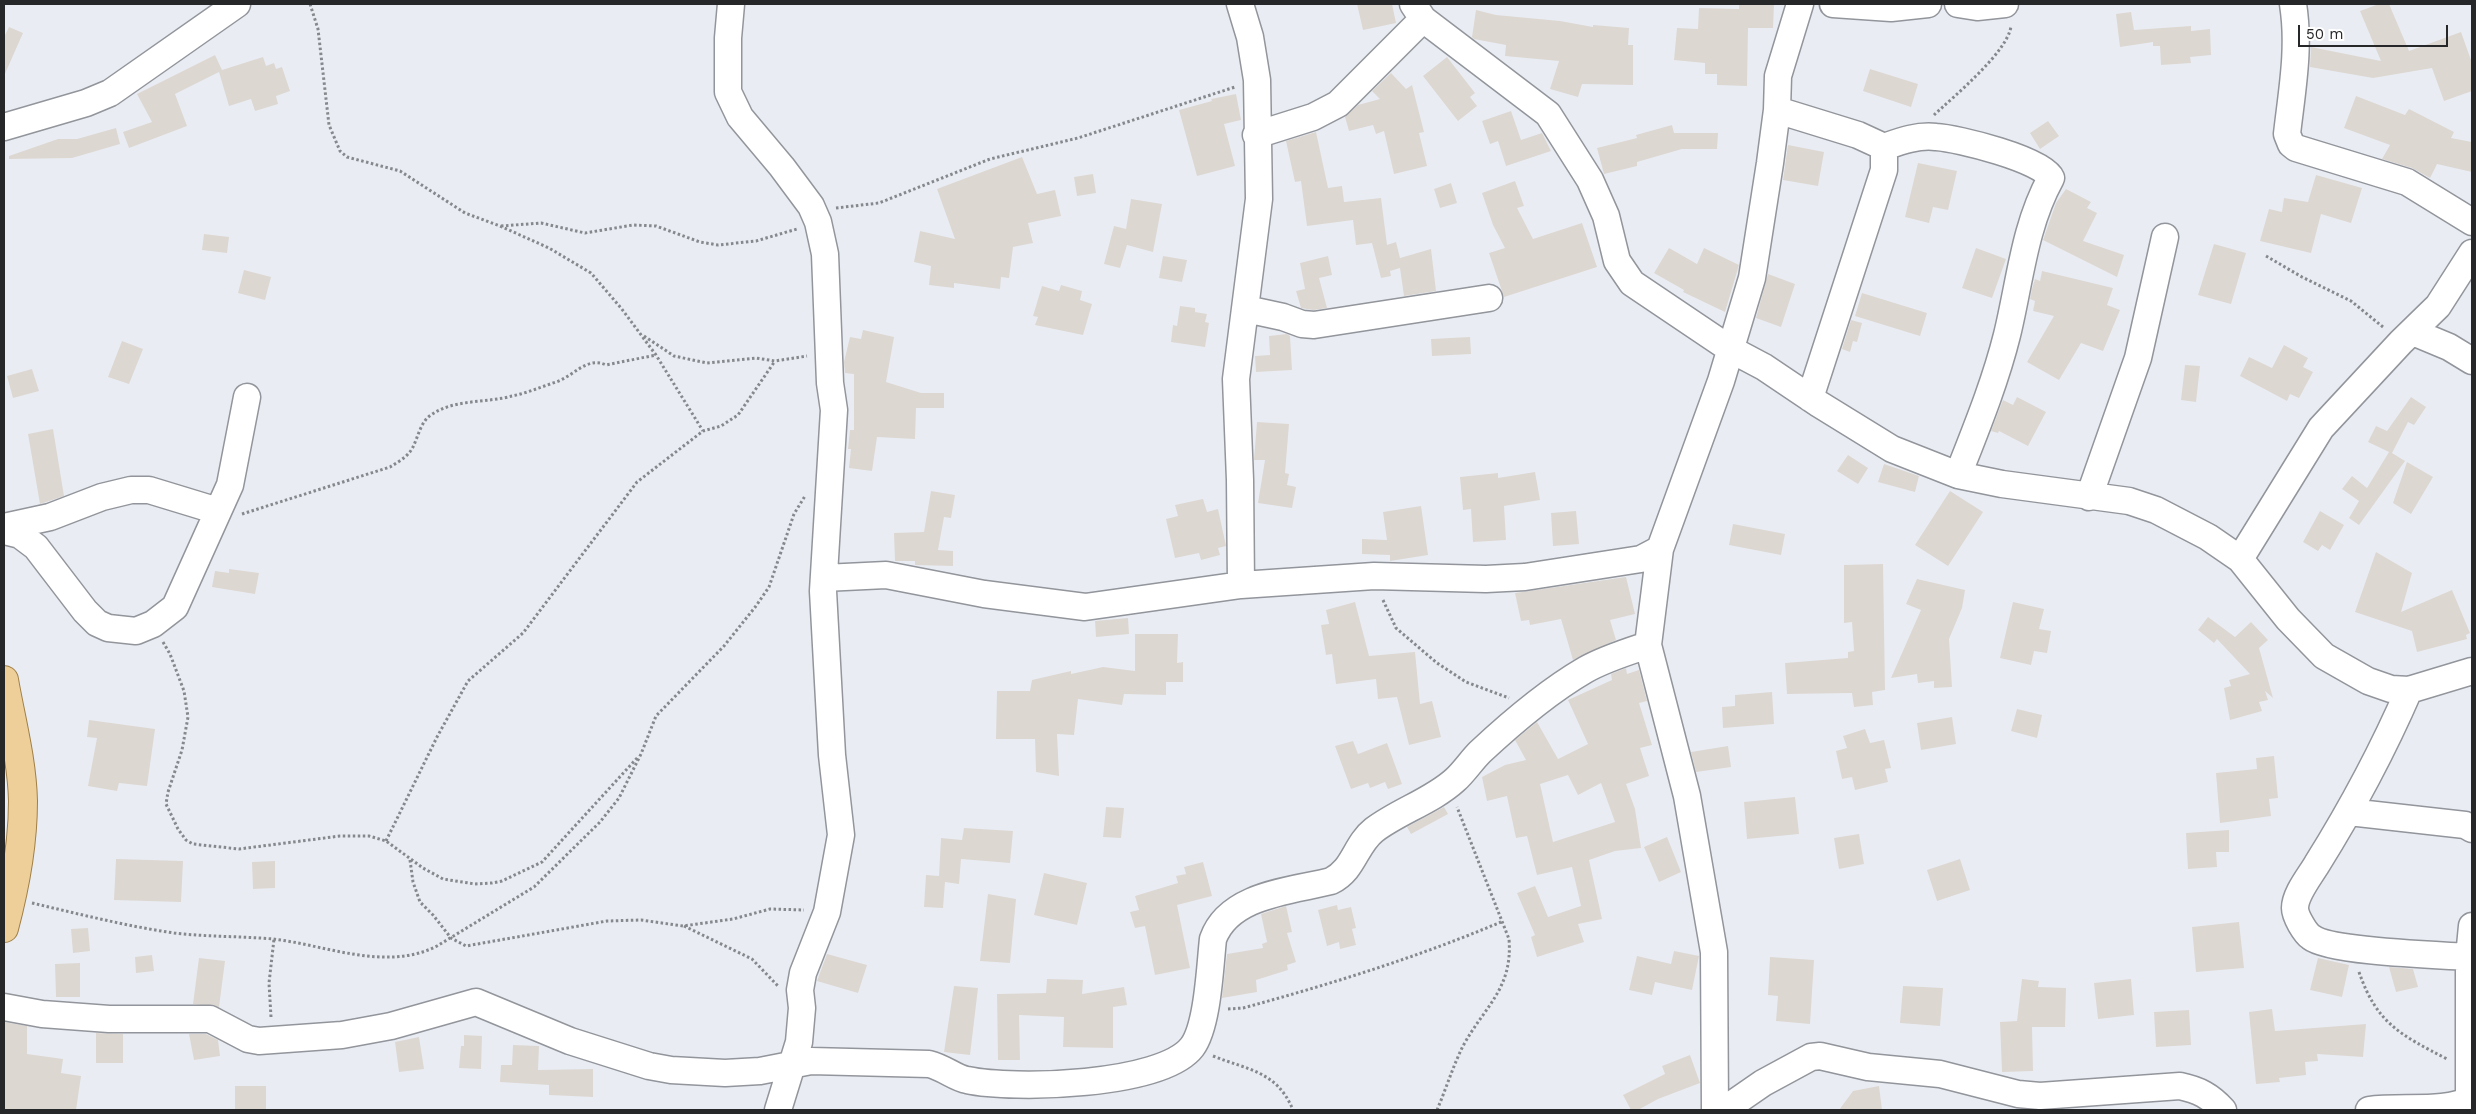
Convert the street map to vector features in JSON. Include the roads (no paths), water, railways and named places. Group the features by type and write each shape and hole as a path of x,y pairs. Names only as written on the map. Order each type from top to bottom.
{"main road":[{"path":"4,680 17,749 23,799 20,844 12,898 4,928"}],"street":[{"path":"4,127 86,104 110,93 237,4"},
{"path":"731,4 728,38 728,92 740,117 814,214 825,254 828,353 834,410 824,578 832,755 841,835 827,912 803,972 800,990 802,1008 799,1042 793,1064 781,1094 778,1110"},
{"path":"1240,4 1250,37 1257,80 1256,134 1259,199 1246,308 1238,351 1236,379 1240,480 1241,585"},
{"path":"1715,1110 1714,952 1687,796 1648,645 1660,549 1683,491 1752,278 1777,110 1778,76 1800,4"},
{"path":"1833,4 1891,8 1928,4"},
{"path":"1958,4 1977,7 2001,4"},
{"path":"2292,4 2297,28 2287,134 2291,144 2296,148 2407,182 2472,222"},
{"path":"1256,134 1312,117 1338,104 1418,11 1548,114 1590,180 1606,216 1615,254 1623,272 1632,283 1730,349 1764,367 1892,449 1958,475 2089,497 2128,501 2156,510 2208,537 2240,559 2288,619 2324,656 2368,682 2391,689 2409,690 2472,671"},
{"path":"1777,110 1858,135 1884,147 1910,138 1936,137 1989,148 2042,168 2051,178 2042,194 2028,234 2007,336 1981,417 1958,475"},
{"path":"1810,398 1884,170 1884,147"},
{"path":"2089,497 2138,358 2165,238"},
{"path":"2240,559 2321,428 2438,306 2472,253"},
{"path":"1246,308 1283,317 1302,324 1314,325 1489,298"},
{"path":"2407,337 2450,347 2472,361"},
{"path":"4,531 20,536 36,547 85,611 98,623 108,628 136,631 153,624 175,606 230,485 248,397"},
{"path":"4,527 50,517 102,497 131,490 149,490 215,517"},
{"path":"824,578 862,574 886,575 984,594 1085,607 1241,585 1374,576 1486,579 1525,577 1641,559 1660,549"},
{"path":"4,1007 42,1014 109,1019 210,1019 252,1040 272,1040 342,1035 391,1026 476,1002 570,1041 649,1066 725,1073 760,1071 811,1061 929,1064 942,1067 963,1079 1006,1086 1124,1078 1150,1071 1171,1061 1192,1047 1205,1010 1213,939 1217,928 1228,916 1237,909 1265,897 1331,881 1340,877 1351,865 1370,834 1381,824 1448,786 1481,751 1535,707 1585,670 1612,657 1648,645"},
{"path":"2409,690 2389,736 2349,812 2311,874 2296,902 2294,910 2310,937 2350,948 2469,957"},
{"path":"2349,812 2465,825 2472,828"},
{"path":"2369,1110 2397,1108 2444,1109 2456,1107 2471,1100 2468,1070 2469,957 2472,926"},
{"path":"1724,1110 1763,1083 1811,1057 1820,1056 1868,1067 1940,1074 2018,1094 2040,1096 2180,1086 2193,1088 2211,1097 2223,1110"}]}
